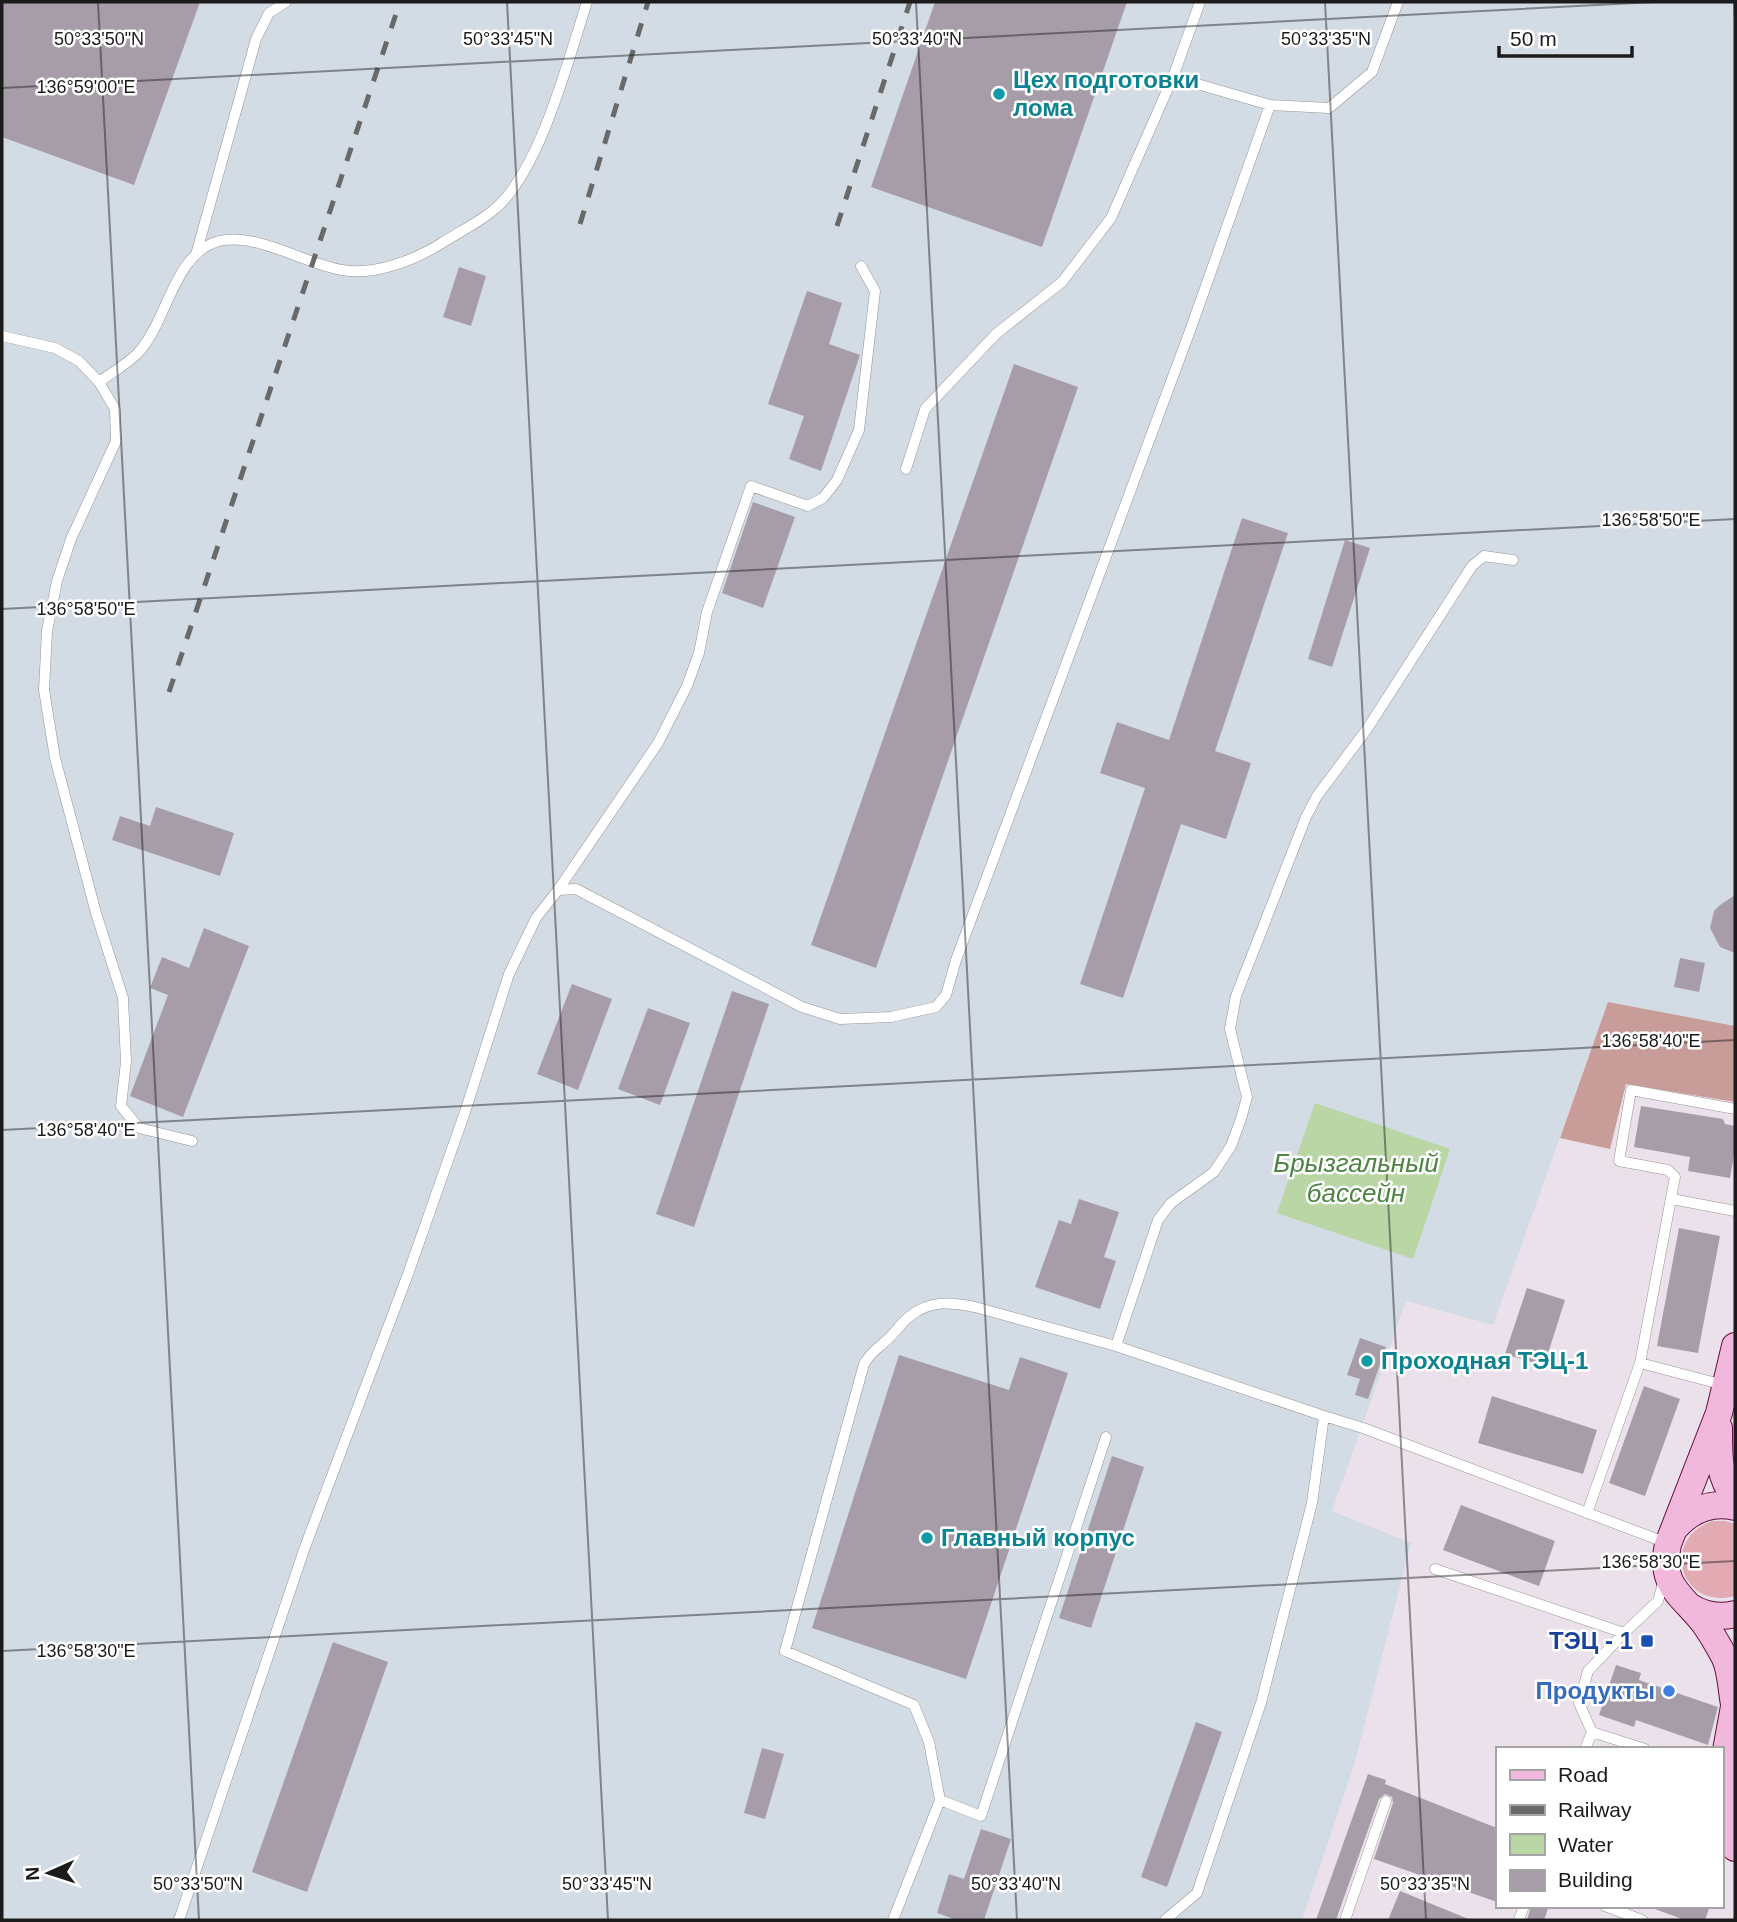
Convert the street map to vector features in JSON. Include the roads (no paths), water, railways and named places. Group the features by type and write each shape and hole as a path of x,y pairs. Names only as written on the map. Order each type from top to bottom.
{"street":[{"path":"1723,1767 1735,1702 1726,1659 1704,1623 1671,1587 1665,1558 1719,1412 1732,1364"},
{"path":"1719,1412 1719,1466 1725,1485 1735,1498"},
{"path":"1671,1537 1685,1517 1699,1509 1715,1505 1735,1507"},
{"path":"1682,1601 1697,1611 1713,1616 1735,1614"},
{"path":"1723,1783 1735,1847"}],"lane":[{"path":"99,382 138,353 163,314 181,274 197,251 256,39 269,13 286,2"},
{"path":"197,251 220,241 241,241 277,247 344,271 382,268 420,257 460,232 496,208 520,180 543,133 587,2"},
{"path":"906,469 925,409 996,334 1062,282 1111,218 1173,77 1200,2"},
{"path":"1173,77 1270,106 1329,108 1372,72 1398,2"},
{"path":"558,890 576,889 815,1011 840,1018 891,1017 936,1007 946,995 956,960 1191,328 1270,106"},
{"path":"178,1920 305,1547 408,1274 465,1112 509,974 536,918 658,743 687,687 699,653 707,611 751,486 808,506 823,498 837,480 859,429 875,291 861,266"},
{"path":"2,336 55,348 79,361 99,382 115,408 116,441 71,539 57,581 47,631 44,690 55,758 96,913 123,998 126,1062 121,1107 139,1128 192,1141"},
{"path":"1116,1346 1158,1220 1171,1203 1214,1172 1231,1146 1241,1119 1247,1097 1230,1029 1234,1003 1306,817 1317,796 1367,729 1472,566 1484,556 1513,561"},
{"path":"1587,1513 1640,1363 1675,1177 1668,1170 1619,1161 1631,1090 1735,1109"},
{"path":"1672,1199 1735,1211"},
{"path":"894,1920 940,1800 929,1742 914,1706 785,1651 864,1364 871,1351 924,1307 939,1303 957,1303 1116,1346 1363,1428 1587,1513 1671,1537"},
{"path":"1640,1363 1732,1364"},
{"path":"1165,1920 1197,1893 1261,1703 1312,1503 1324,1416"},
{"path":"940,1800 981,1816 1106,1437"},
{"path":"1435,1569 1624,1633"},
{"path":"1586,1747 1592,1732 1579,1703 1588,1671 1658,1601 1666,1573"},
{"path":"1592,1732 1638,1747"},
{"path":"1345,1920 1386,1801"},
{"path":"1610,1908 1642,1920"}],"water":[{"name":"Брызгальный бассейн","path":"1315,1103 1450,1149 1413,1259 1277,1213"}],"railway":[{"path":"169,692 400,2"},
{"path":"580,224 648,2"},
{"path":"837,226 910,2"}],"place":[{"name":"Цех подготовки лома","path":"999,94"},
{"name":"Проходная ТЭЦ-1","path":"1367,1361"},
{"name":"Главный корпус","path":"927,1538"},
{"name":"ТЭЦ - 1","path":"1647,1641"},
{"name":"Продукты","path":"1669,1691"}]}
